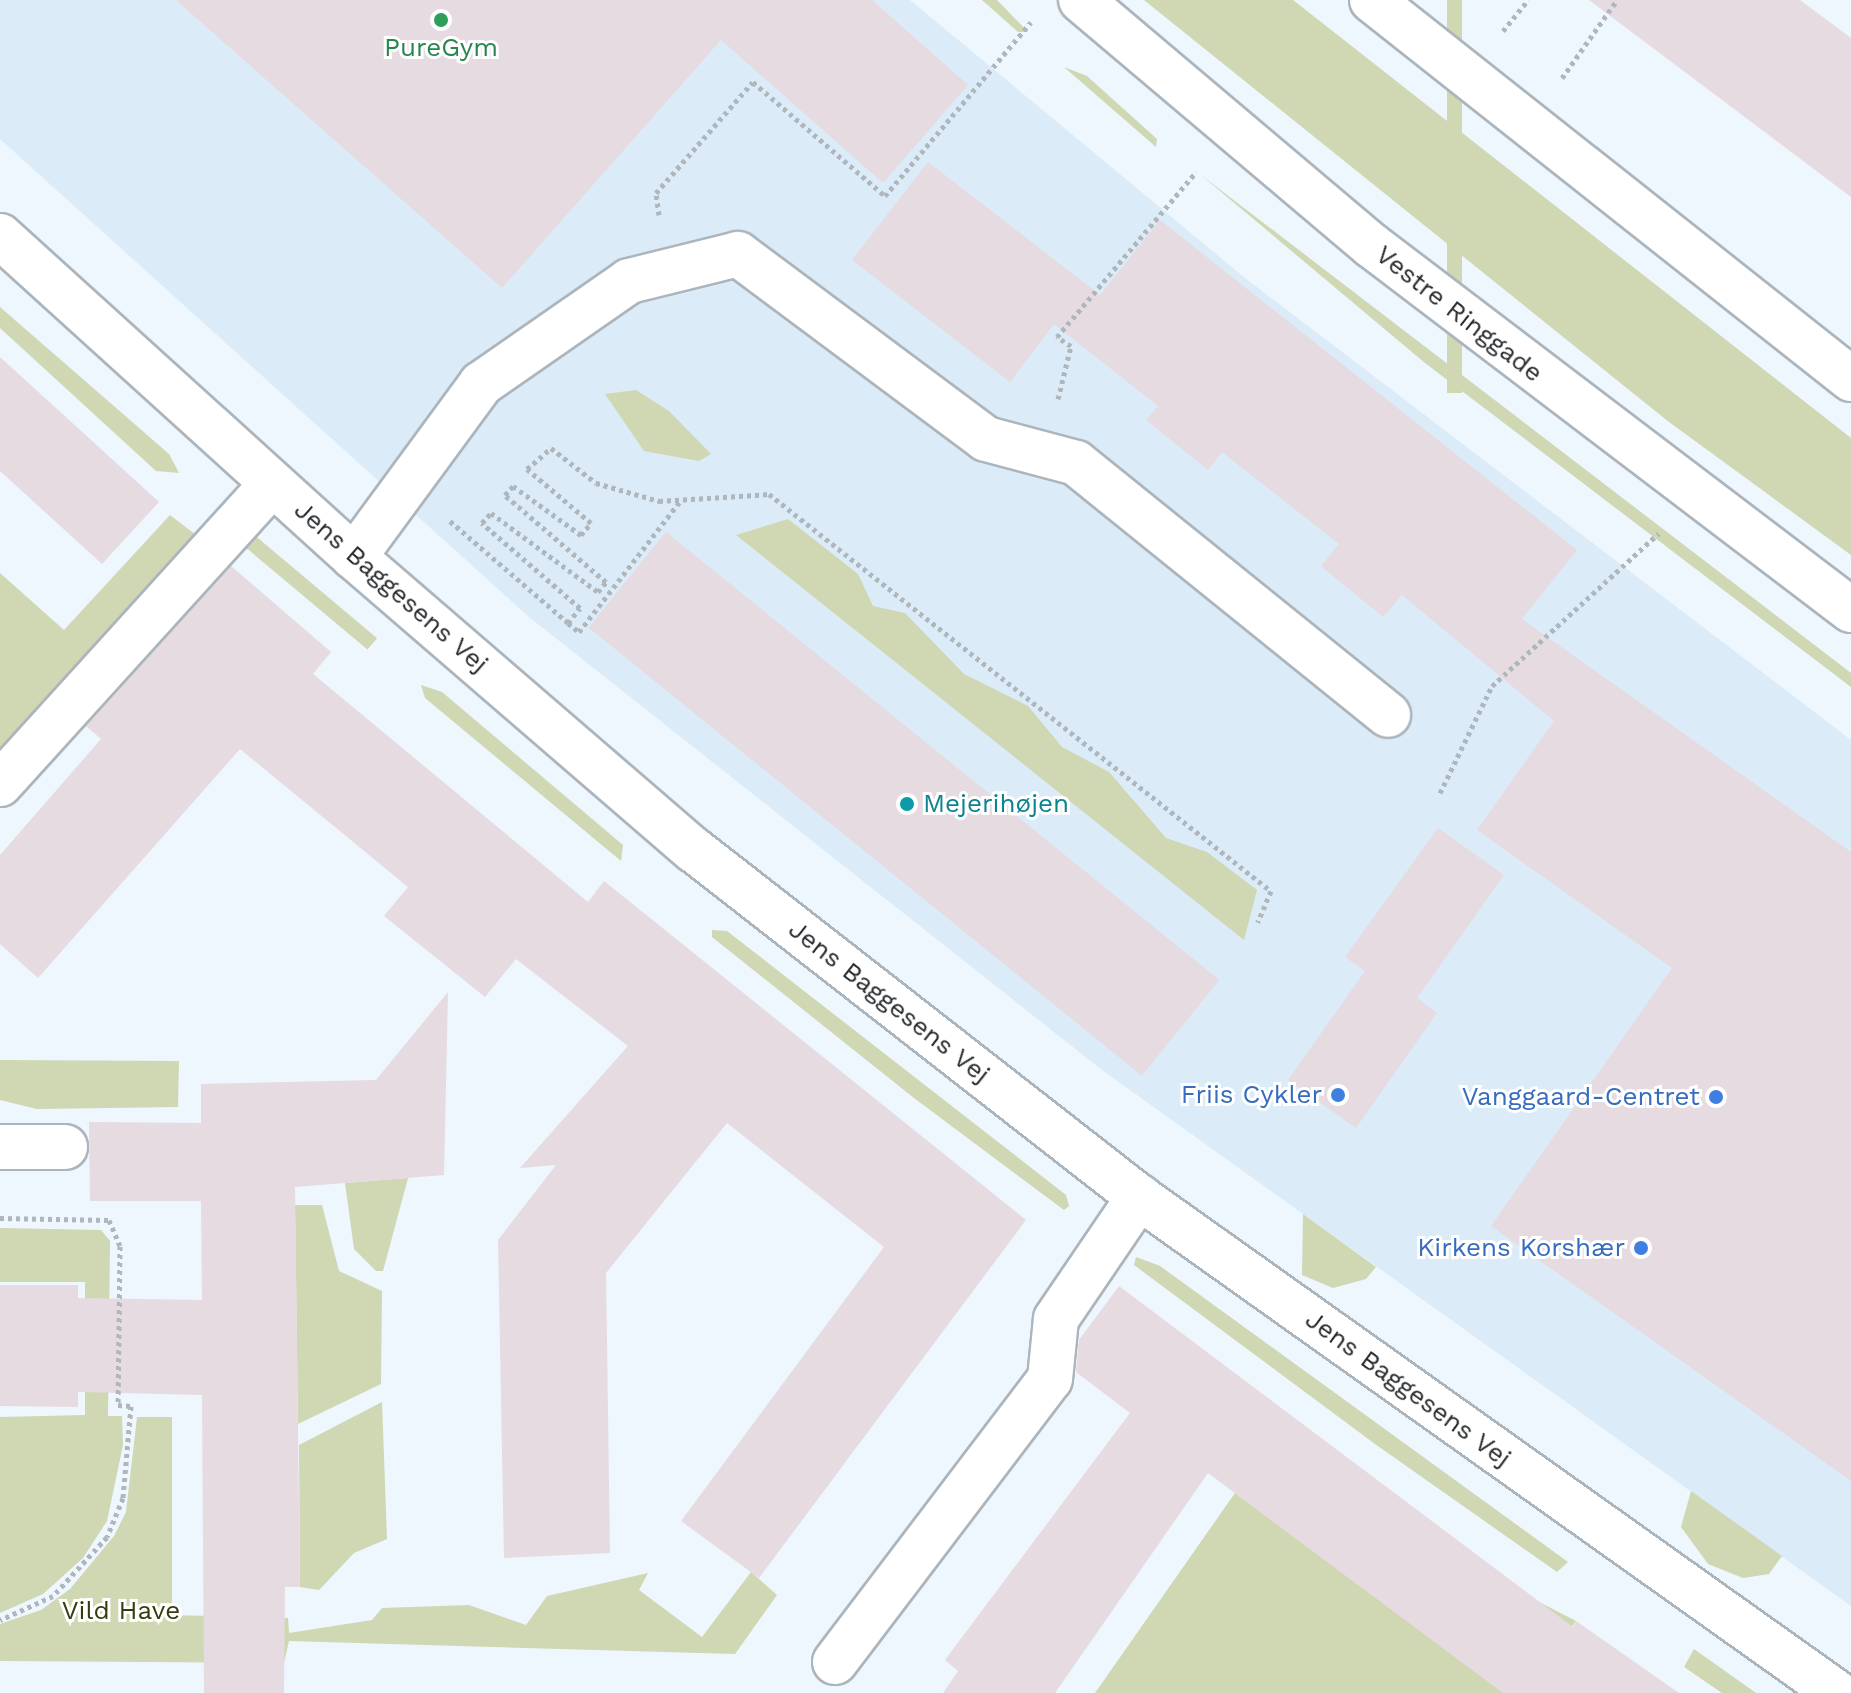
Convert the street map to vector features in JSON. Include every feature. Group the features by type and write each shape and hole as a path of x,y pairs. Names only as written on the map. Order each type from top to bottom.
{"street":[{"name":"Vestre Ringgade","path":"1081,0 1395,264 1851,610"},
{"path":"1372,0 1526,128 1851,379"},
{"name":"Jens Baggesens Vej","path":"0,236 354,557 694,850 1139,1197 1837,1693"},
{"path":"354,557 481,384 629,281 738,254 986,439 1076,463 1388,715"},
{"path":"0,784 272,484"},
{"path":"0,1147 65,1147"},
{"path":"835,1662 1050,1379 1056,1319 1139,1197"}],"path":[{"path":"1526,128 1617,0"},
{"path":"653,209 656,193 753,82 885,196 1040,12"},
{"path":"1071,346 1057,337 1233,128"},
{"path":"568,623 580,608 482,523 491,513 598,592 606,582 505,495 513,486 581,535 591,523 527,469 551,448 596,483 682,500 769,494 1271,891 1258,922"},
{"path":"407,484 579,632 682,500"},
{"path":"1440,793 1492,686 1548,627 1647,549"},
{"path":"0,1218 109,1220 120,1246 118,1405 131,1406 123,1498 107,1537 53,1596 0,1620"}],"shaded area":[{"path":"0,0 910,0 1245,278 1851,740 1851,1606 1102,1070 529,617 0,139"}],"green space":[{"path":"982,0 997,0 1028,32 1018,32"},
{"path":"1144,0 1293,0 1851,438 1851,555 1669,422"},
{"path":"1447,0 1462,0 1462,393 1447,393"},
{"path":"1064,67 1087,76 1157,139 1156,147"},
{"path":"1201,175 1851,673 1851,687 1425,363"},
{"path":"0,307 169,454 179,473 156,471 0,328"},
{"path":"636,390 669,411 711,454 699,461 644,451 605,394"},
{"path":"170,515 196,535 0,759 0,573 64,630"},
{"path":"788,519 858,574 873,606 905,613 964,674 1028,706 1062,747 1109,772 1166,838 1207,852 1257,890 1244,940 736,535"},
{"path":"253,534 377,638 367,650 243,545"},
{"path":"421,685 442,692 623,845 621,861 425,698"},
{"path":"712,930 727,931 1066,1195 1069,1206 1064,1210 914,1098 712,937"},
{"path":"0,1060 179,1061 178,1107 37,1109 0,1100"},
{"path":"408,1178 383,1271 376,1271 354,1249 345,1183"},
{"path":"295,1205 322,1205 339,1271 382,1291 381,1384 298,1424"},
{"path":"1303,1214 1376,1267 1366,1279 1333,1288 1302,1275"},
{"path":"0,1228 101,1230 110,1241 108,1416 122,1416 123,1445 107,1521 83,1558 43,1594 0,1613 0,1417 85,1415 85,1282 0,1282"},
{"path":"1136,1257 1160,1266 1568,1562 1557,1572 1375,1444 1134,1265"},
{"path":"382,1402 387,1539 354,1553 319,1590 300,1587 299,1445"},
{"name":"Vild Have","path":"137,1417 172,1417 172,1615 288,1618 289,1633 372,1620 382,1608 469,1605 526,1625 547,1596 648,1573 639,1590 702,1637 751,1572 777,1595 735,1654 289,1641 284,1663 0,1661 0,1624 41,1610 70,1589 114,1536 126,1512"},
{"path":"1691,1491 1782,1556 1769,1574 1743,1578 1708,1564 1681,1527"},
{"path":"1235,1493 1485,1679 1541,1603 1576,1621 1526,1693 1095,1693"},
{"path":"1694,1649 1756,1693 1722,1693 1684,1667"}],"building":[{"path":"176,0 872,0 968,85 883,183 721,40 502,288"},
{"path":"1589,0 1800,0 1851,38 1851,197"},
{"name":"Vanggaard-Centret","path":"928,162 1100,295 1160,220 1577,550 1522,619 1851,852 1851,1481 1491,1226 1672,968 1477,830 1554,721 1402,595 1383,617 1321,566 1339,544 1222,452 1208,470 1146,420 1158,406 1054,324 1010,382 852,260"},
{"path":"0,357 159,502 102,564 0,471"},
{"name":"Mejerihøjen","path":"666,532 1219,980 1142,1076 589,628"},
{"path":"231,566 331,652 313,674 588,902 604,881 1026,1220 759,1578 681,1521 884,1247 727,1123 606,1273 610,1553 504,1558 498,1240 556,1165 520,1168 628,1046 516,959 485,997 384,916 408,887 240,749 38,978 0,944 0,855 101,739 86,726"},
{"path":"1438,828 1504,875 1417,998 1437,1013 1356,1128 1288,1080 1365,971 1345,957"},
{"path":"448,992 444,1175 295,1187 300,1587 285,1587 284,1693 204,1693 202,1395 78,1392 78,1407 0,1406 0,1285 78,1285 78,1298 202,1300 201,1201 90,1201 89,1122 201,1123 201,1084 376,1080"},
{"path":"1119,1286 1573,1627 1576,1621 1679,1693 1503,1693 1208,1473 1055,1693 943,1693 958,1671 945,1660 1130,1413 1076,1372 1079,1340"}],"place":[{"name":"PureGym","path":"441,20"},
{"name":"Mejerihøjen","path":"907,804"},
{"name":"Friis Cykler","path":"1338,1095"},
{"name":"Vanggaard-Centret","path":"1716,1097"},
{"name":"Kirkens Korshær","path":"1641,1248"}]}
